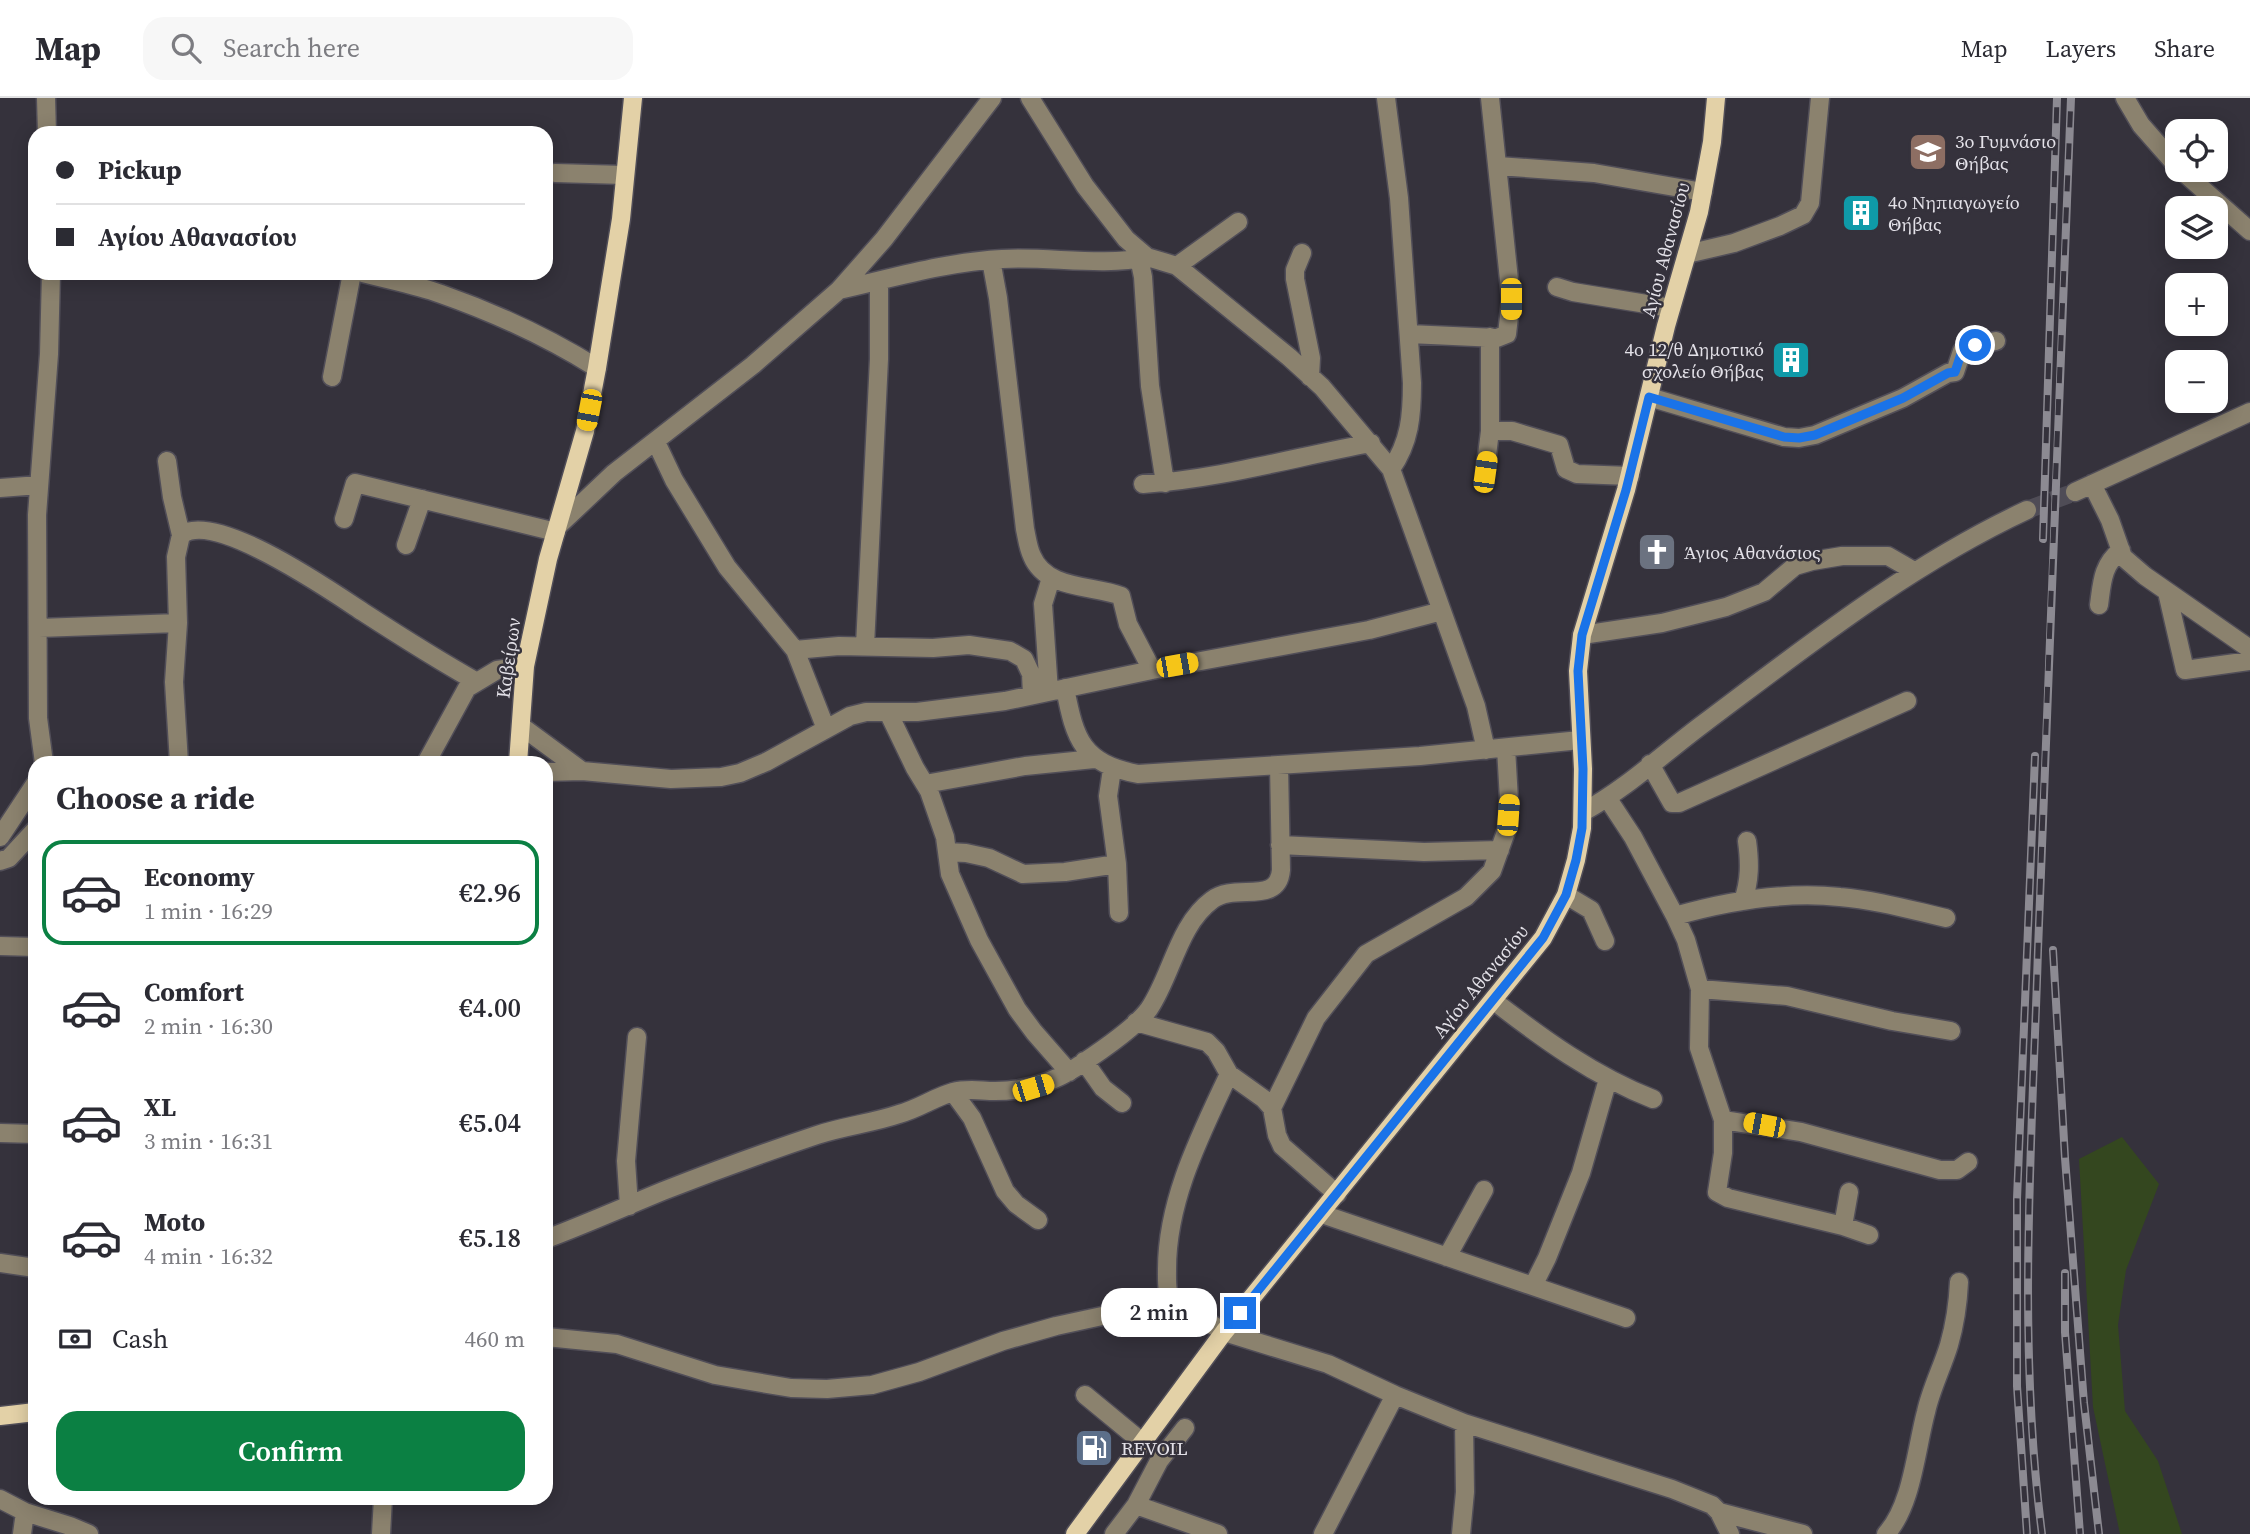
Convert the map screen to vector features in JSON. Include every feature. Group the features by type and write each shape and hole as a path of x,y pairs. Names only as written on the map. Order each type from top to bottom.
{"main road":[{"name":"Καβείρων","path":"519,756 525,666 548,559 585,431 597,368 621,219 633,98"},
{"name":"Αγίου Αθανασίου","path":"1075,1534 1224,1332 1543,938 1566,895 1576,860 1583,812 1578,671 1582,635 1630,476 1671,308 1703,192 1716,98"},
{"path":"0,1416 28,1413"}],"street":[{"path":"46,98 47,126"},
{"path":"344,519 355,483 557,529 614,473 753,365 839,290 884,239 992,98"},
{"path":"1030,98 1084,186 1143,258 1150,386 1165,483"},
{"path":"1386,98 1399,198 1412,413 1404,447 1391,469"},
{"path":"1409,334 1497,338 1507,334 1511,314 1490,98"},
{"path":"1687,254 1734,243 1803,215 1810,203 1820,98"},
{"path":"2124,98 2141,125 2165,152"},
{"path":"1498,166 1594,173 1703,192"},
{"path":"555,173 624,175"},
{"path":"2195,182 2250,231"},
{"path":"1177,266 1238,222"},
{"path":"1302,253 1295,270 1295,279 1311,358 1310,377"},
{"path":"839,290 956,263 991,260 1143,258 1177,266 1226,304 1310,377 1371,443 1391,469 1476,706 1486,750"},
{"path":"991,260 998,298 1025,529 1032,556 1040,569 1051,578 1121,596 1128,624 1152,670"},
{"path":"43,756 38,718 37,515 50,354 51,280"},
{"path":"332,377 351,280"},
{"path":"390,280 439,293 485,311 556,343 597,368"},
{"path":"865,646 879,359 879,281"},
{"path":"1557,287 1671,308"},
{"path":"1485,472 1490,431 1490,337"},
{"path":"1649,397 1784,437 1799,438 1815,435 1903,398 1948,373 1955,372 1962,351 1996,341"},
{"path":"2250,412 2083,488 2110,520 2123,557 2167,592 2250,649"},
{"path":"1490,431 1512,431 1559,445 1566,469 1577,474 1630,476"},
{"path":"656,442 674,480 727,567 795,650 825,729"},
{"path":"1143,484 1165,483 1262,467 1315,453 1371,443"},
{"path":"167,461 181,535 176,557 178,624 174,682 178,756"},
{"path":"0,488 39,485"},
{"path":"406,545 422,499"},
{"path":"1583,812 1608,799 1650,764 1824,633 1914,571 1959,544 2027,510"},
{"path":"181,535 187,530 200,530 230,537 267,554 322,584 477,682"},
{"path":"2099,605 2104,570 2110,559 2121,550"},
{"path":"1582,635 1662,623 1726,607 1764,592 1795,566 1812,561 1842,556 1888,556 1914,571"},
{"path":"1049,691 1043,604 1051,578"},
{"path":"2167,592 2185,670 2250,662"},
{"path":"553,772 582,771 671,779 721,777 740,773 766,762 850,716 866,712 929,711 1049,691 1369,630 1441,611"},
{"path":"39,628 178,624"},
{"path":"795,650 813,647 933,648 969,645 1010,651 1024,659 1031,674 1071,716 1080,740 1094,759 1112,769 1138,774 1420,757 1580,740"},
{"path":"430,756 467,688 497,670 525,666"},
{"path":"1650,764 1667,797 1672,803 1679,803 1907,701"},
{"path":"888,712 937,811 950,874 1000,979 1034,1032 1069,1072"},
{"path":"521,726 582,771"},
{"path":"1272,1108 1316,1018 1366,954 1466,897 1492,871 1507,829 1509,800 1506,748"},
{"path":"925,784 1026,766 1094,759"},
{"path":"553,1237 664,1190 820,1134 901,1114 953,1092 1033,1088 1052,1082 1069,1072 1148,1010 1185,933 1200,911 1214,898 1276,887 1280,881 1279,765"},
{"path":"1112,769 1108,796 1117,864 1119,913"},
{"path":"0,837 28,795"},
{"path":"1608,799 1633,837 1675,916 1686,940 1700,989 1699,1048 1723,1120 1723,1153 1717,1192 1728,1198 1843,1226 1869,1235"},
{"path":"0,862 9,858 28,839"},
{"path":"1743,901 1751,868 1748,841"},
{"path":"1280,845 1424,852 1500,850"},
{"path":"947,852 989,858 1023,874 1065,872 1117,864"},
{"path":"1566,895 1591,911 1605,941"},
{"path":"1675,916 1707,906 1798,895 1841,897 1946,918"},
{"path":"0,946 28,947"},
{"path":"1700,989 1787,996 1892,1021 1951,1031"},
{"path":"1493,1001 1529,1028 1608,1079 1653,1099"},
{"path":"1136,1022 1207,1042 1216,1051 1229,1074 1272,1108 1282,1146 1337,1194"},
{"path":"629,1206 626,1161 638,1037"},
{"path":"1084,1061 1103,1088 1122,1103"},
{"path":"1229,1074 1174,1207 1167,1246 1167,1295 1174,1305 1224,1332 1328,1364 1464,1423 1672,1489 1712,1505 1719,1512 1730,1534"},
{"path":"1533,1286 1581,1173 1608,1079"},
{"path":"953,1092 972,1118 1005,1191 1016,1205 1038,1220"},
{"path":"1723,1120 1801,1132 1940,1170 1956,1170 1968,1162"},
{"path":"0,1133 28,1134"},
{"path":"1447,1256 1484,1190"},
{"path":"1843,1226 1849,1192"},
{"path":"1322,1214 1626,1318"},
{"path":"0,1263 28,1267"},
{"path":"1886,1534 1895,1525 1903,1503 1926,1409 1949,1346 1957,1313 1959,1282"},
{"path":"553,1338 617,1344 715,1375 791,1388 827,1389 872,1385 1056,1326 1116,1313 1174,1305"},
{"path":"1085,1395 1142,1442"},
{"path":"1323,1534 1395,1395"},
{"path":"1461,1534 1465,1492 1464,1423"},
{"path":"1114,1534 1136,1505 1158,1461 1185,1428"},
{"path":"0,1499 24,1513 70,1525 89,1534"},
{"path":"381,1534 383,1505"},
{"path":"1136,1505 1218,1534"},
{"path":"1719,1512 1803,1534"},
{"path":"22,1534 24,1513"}],"green space":[{"path":"2122,1137 2159,1184 2126,1270 2118,1325 2125,1411 2158,1461 2182,1534 2120,1534 2093,1407 2079,1159"}],"tunnel":[{"path":"2027,510 2075,492"}],"railway":[{"path":"2043,539 2057,98"},
{"path":"2042,1534 2030,1389 2028,1242 2071,98"},
{"path":"2027,1534 2017,1386 2017,1199 2035,756"},
{"path":"2053,950 2065,1158 2084,1403 2099,1534"},
{"path":"2065,1273 2065,1332 2080,1534"}],"place":[{"name":"3ο Γυμνάσιο Θήβας","path":"1928,152"},
{"name":"4ο Νηπιαγωγείο Θήβας","path":"1861,213"},
{"name":"4ο 12/θ Δημοτικό σχολείο Θήβας","path":"1791,360"},
{"name":"Άγιος Αθανάσιος","path":"1657,552"},
{"name":"REVOIL","path":"1094,1448"}],"route":[{"path":"1240,1313 1543,938 1566,895 1576,860 1583,812 1578,671 1582,635 1626,490 1649,397 1784,437 1799,438 1815,435 1903,398 1948,373 1955,372 1962,351 1975,345"}]}
